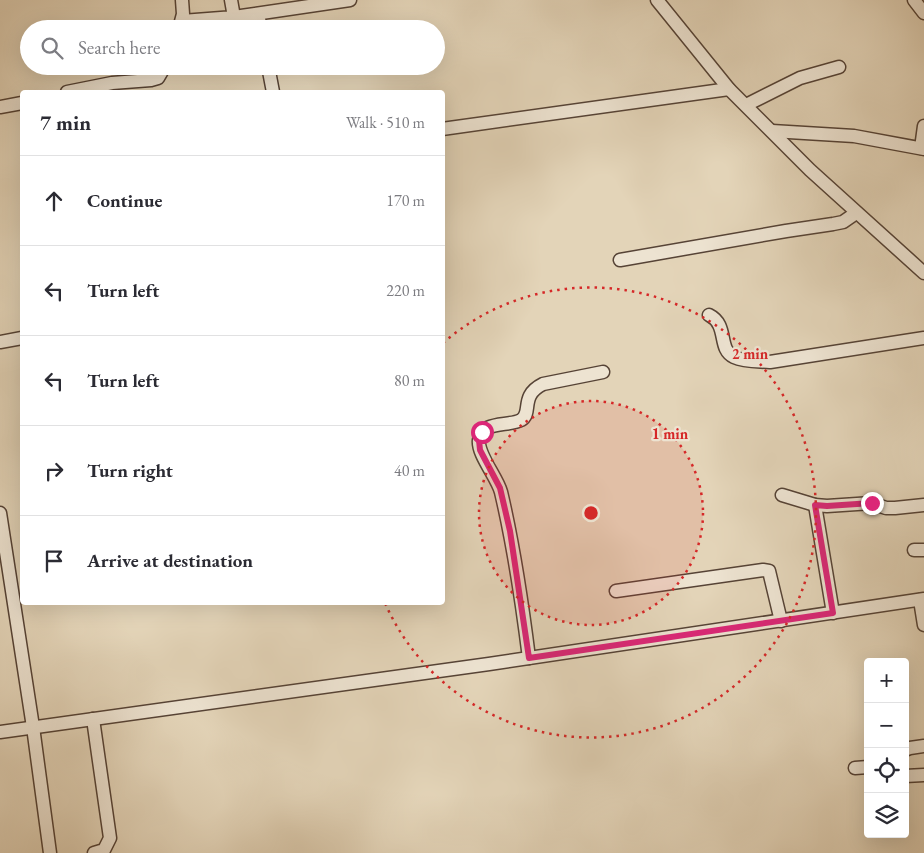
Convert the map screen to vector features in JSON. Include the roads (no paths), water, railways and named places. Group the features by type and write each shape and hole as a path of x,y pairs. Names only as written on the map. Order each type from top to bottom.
{"street":[{"path":"181,20 182,0"},
{"path":"231,0 234,17"},
{"path":"214,20 350,0"},
{"path":"657,0 729,89 810,170 924,273"},
{"path":"914,0 924,13"},
{"path":"258,14 259,20"},
{"path":"746,105 800,78 839,67"},
{"path":"77,90 112,83 151,80 158,78 160,75"},
{"path":"270,75 273,90"},
{"path":"445,129 729,89"},
{"path":"0,107 20,102"},
{"path":"772,131 854,136 923,149 924,126"},
{"path":"620,260 843,222 856,213"},
{"path":"709,315 719,323 728,352 733,356 751,361 770,362 924,338"},
{"path":"0,342 20,338"},
{"path":"529,658 510,531 500,488 480,450 479,440 482,432 490,426 517,422 523,419 528,397 534,389 543,384 603,372"},
{"path":"782,495 815,505 827,506 872,503 886,508 895,508 924,505"},
{"path":"815,505 833,613"},
{"path":"0,513 50,853"},
{"path":"616,591 763,570 769,571 781,620"},
{"path":"0,732 529,658 922,599 924,625"},
{"path":"93,719 110,838 104,850 94,853"},
{"path":"909,748 924,746"},
{"path":"855,768 864,767"},
{"path":"909,776 924,775"}]}
